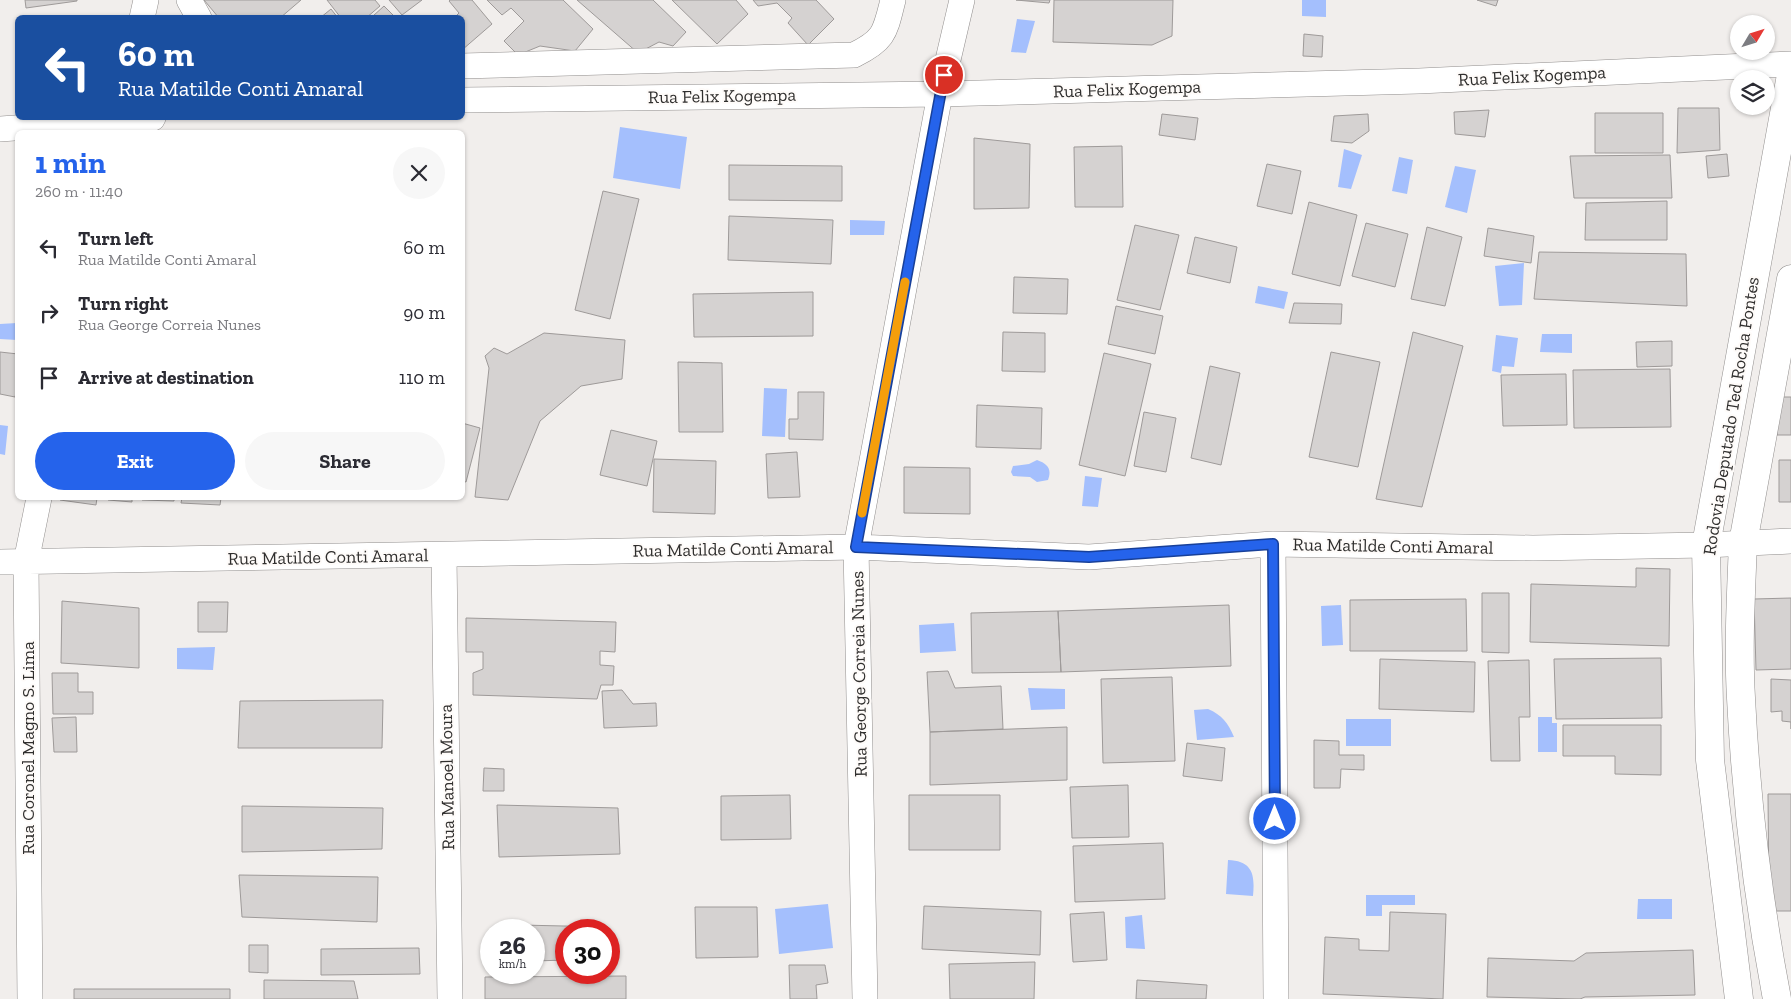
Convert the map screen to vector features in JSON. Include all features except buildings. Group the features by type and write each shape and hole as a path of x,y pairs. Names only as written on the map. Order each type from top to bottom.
{"main road":[{"name":"Rodovia Deputado Ted Rocha Pontes","path":"1739,999 1710,760 1706,545 1791,75"},
{"name":"Rodovia Deputado Ted Rocha Pontes","path":"1780,982 1754,844 1741,697 1743,543 1771,379 1791,279"}],"street":[{"path":"143,15 146,0"},
{"path":"189,0 197,15"},
{"path":"465,66 854,55 874,46 883,34 893,0"},
{"name":"Rua George Correia Nunes","path":"865,999 856,547 940,94 962,0"},
{"name":"Rua Felix Kogempa","path":"465,100 940,94 1419,81 1791,64"},
{"path":"0,129 116,124 140,120"},
{"name":"Rua Coronel Magno S. Lima","path":"30,999 26,562 39,500"},
{"name":"Rua Matilde Conti Amaral","path":"0,562 444,556 856,547 1089,557 1273,544 1533,548 1706,545 1791,540"},
{"path":"1273,544 1276,999"},
{"name":"Rua Manoel Moura","path":"444,556 450,999"}],"water":[{"path":"1302,0 1326,0 1326,17 1302,16"},
{"path":"1017,19 1035,21 1026,53 1011,52"},
{"path":"620,127 687,137 680,189 613,178"},
{"path":"1344,149 1362,155 1351,189 1338,187"},
{"path":"1399,157 1413,160 1407,194 1392,191"},
{"path":"1455,166 1476,170 1467,213 1445,207"},
{"path":"850,220 885,221 884,235 850,235"},
{"path":"1524,263 1522,305 1499,306 1495,266"},
{"path":"1258,286 1288,292 1284,309 1255,303"},
{"path":"15,323 15,340 0,339 0,324"},
{"path":"1542,334 1572,334 1572,353 1540,352"},
{"path":"1496,335 1518,338 1514,367 1502,366 1501,373 1492,371"},
{"path":"764,388 787,389 785,437 762,436"},
{"path":"0,425 8,426 5,455 0,454"},
{"path":"1037,460 1048,467 1050,473 1048,480 1037,482 1030,477 1013,476 1011,472 1013,466 1029,464"},
{"path":"1085,476 1102,478 1098,507 1082,506"},
{"path":"1341,605 1343,645 1322,646 1321,606"},
{"path":"954,623 956,651 920,653 919,625"},
{"path":"215,647 213,670 177,669 177,648"},
{"path":"1028,688 1065,689 1065,709 1031,710"},
{"path":"1208,709 1224,720 1234,737 1197,740 1194,710"},
{"path":"1538,717 1552,717 1552,723 1557,723 1557,752 1538,752"},
{"path":"1346,719 1391,719 1391,746 1346,746"},
{"path":"1228,860 1243,863 1251,870 1253,876 1253,896 1226,894"},
{"path":"1366,895 1415,895 1415,905 1382,905 1382,916 1366,916"},
{"path":"1638,899 1672,899 1672,919 1637,919"},
{"path":"828,904 833,948 779,954 775,909"},
{"path":"1142,915 1145,949 1126,948 1125,917"}],"slow traffic":[{"path":"862,513 905,282"}],"route":[{"path":"944,75 856,547 1089,557 1273,544 1275,819"}]}
